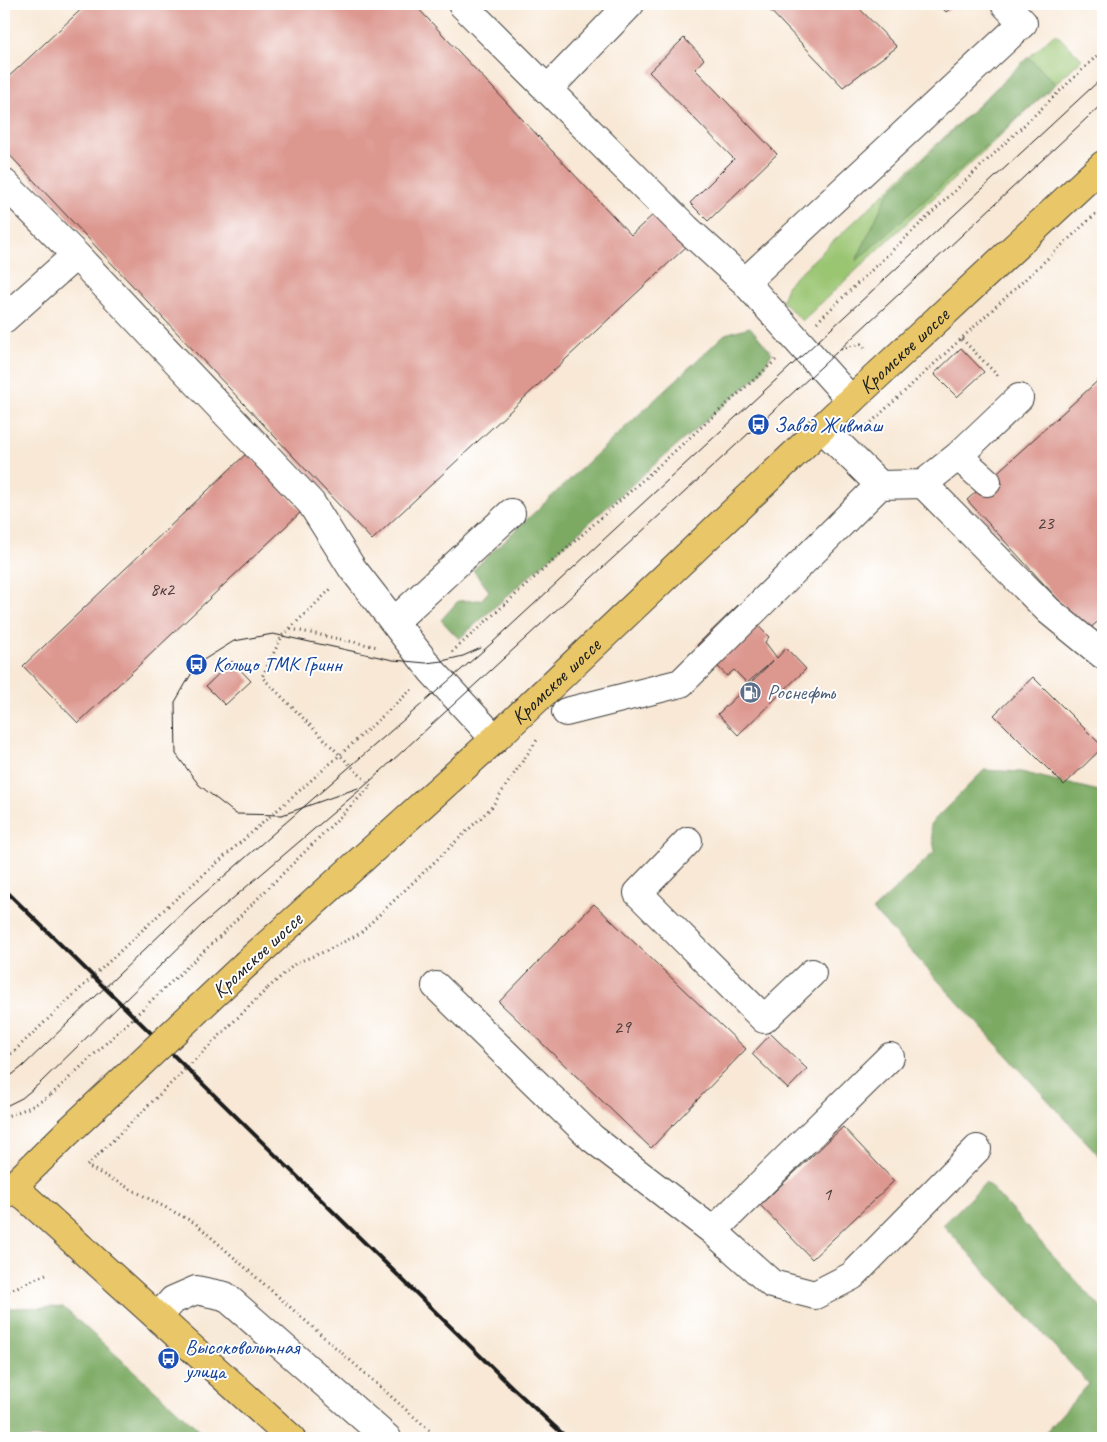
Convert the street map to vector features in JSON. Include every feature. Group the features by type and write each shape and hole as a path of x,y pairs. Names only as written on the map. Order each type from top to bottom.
{"main road":[{"name":"Кромское шоссе","path":"9,1191 69,1131 247,963 495,739 823,429 851,400 1103,164"},
{"path":"9,1191 158,1317 291,1438"}],"lane":[{"path":"462,4 686,228 745,282 851,400"},
{"path":"547,90 630,4"},
{"path":"745,282 1023,23 1005,4"},
{"path":"4,183 76,255 311,503 352,568 394,622 425,661 495,739"},
{"path":"4,319 76,255"},
{"path":"566,712 680,683 880,485 923,484 958,456 1020,398"},
{"path":"823,429 880,485"},
{"path":"958,456 987,482"},
{"path":"923,484 1049,610 1103,655"},
{"path":"394,622 511,513"},
{"path":"688,841 638,893 764,1019 812,973"},
{"path":"436,986 592,1138 713,1231 772,1284 815,1295 852,1276 977,1149"},
{"path":"713,1231 890,1057"},
{"path":"158,1317 173,1300 196,1290 225,1296 387,1438"}],"path":[{"path":"4,1057 11,1054 168,906 340,755 425,661 798,340 1103,50"},
{"path":"962,339 1020,398"},
{"path":"4,1117 31,1107 50,1095 219,937 371,786 262,677 282,636 352,568"},
{"path":"290,629 390,650 425,661"},
{"path":"438,1438 195,1223 87,1166 268,988 296,963 326,951 359,934 491,808 536,740 566,712"},
{"path":"4,1293 46,1274"}],"green space":[{"path":"1055,33 1082,59 802,321 782,301 788,284"},
{"path":"1028,57 1056,84 856,261 887,195"},
{"path":"750,327 772,353 759,375 663,457 459,639 441,620 458,601 481,600 489,591 473,570 725,334"},
{"path":"984,770 1021,772 1103,792 1103,1064 1100,1068 1103,1073 1103,1160 873,910 935,851 930,824"},
{"path":"986,1182 1103,1310 1103,1438 1040,1438 1089,1384 943,1225"},
{"path":"63,1307 208,1438 4,1438 4,1308"}],"building":[{"path":"87,4 414,4 631,235 655,213 687,246 372,540 4,149 4,81"},
{"path":"764,4 855,4 897,47 843,87"},
{"path":"938,4 955,4 946,12"},
{"path":"684,38 704,59 695,69 777,154 708,221 690,203 734,159 649,72"},
{"path":"961,348 984,372 957,397 934,374"},
{"path":"1103,376 1103,617 1087,631 967,500"},
{"path":"247,453 302,511 78,723 23,666"},
{"path":"738,605 769,637 765,642 777,658 786,648 806,669 738,735 718,714 773,661 747,683 734,670 727,676 697,645"},
{"path":"232,661 251,681 225,705 206,686"},
{"path":"1033,677 1103,747 1064,785 994,715"},
{"path":"594,904 746,1049 651,1148 499,1002"},
{"path":"771,1034 807,1069 788,1089 752,1054"},
{"path":"843,1127 894,1181 812,1259 760,1205"}],"tram line":[{"path":"4,1081 22,1067 191,905 492,643 1103,77"},
{"path":"4,1107 22,1098 39,1084 204,923 368,783 822,366 1103,103"},
{"path":"358,788 282,815 236,814 199,785 176,754 175,702 197,664 234,641 273,634 393,660 426,663 463,656 481,648"}],"railway":[{"path":"4,889 513,1388 567,1438"}],"place":[{"name":"Завод Живмаш","path":"758,425"},
{"name":"Кольцо ТМК Гринн","path":"197,664"},
{"name":"Роснефть","path":"751,692"},
{"name":"Высоковольтная улица","path":"169,1359"}]}
